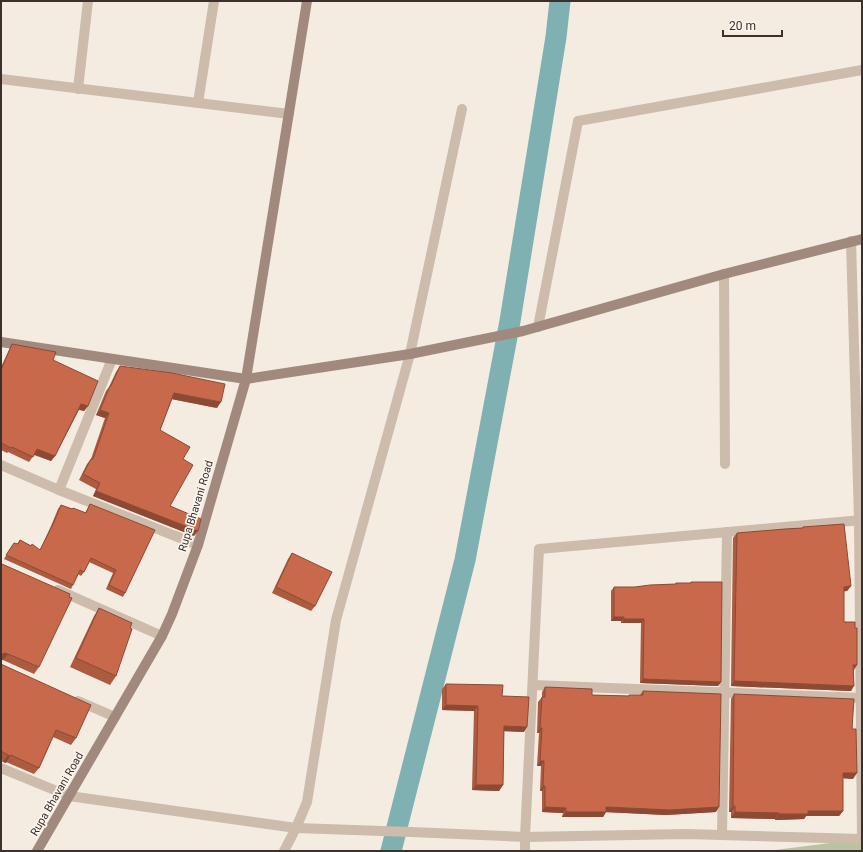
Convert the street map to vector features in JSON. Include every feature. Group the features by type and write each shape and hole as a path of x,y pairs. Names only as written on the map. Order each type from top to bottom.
{"street":[{"path":"78,89 88,1"},
{"path":"198,103 214,1"},
{"name":"Rupa Bhavani Road","path":"37,851 162,636 172,614 198,545 246,379 307,1"},
{"path":"538,327 578,121 862,70"},
{"path":"1,79 289,114"},
{"path":"284,851 307,802 336,620 410,354 462,109"},
{"path":"1,342 246,379 410,354 493,338 538,327 724,274 862,239"},
{"path":"1,768 69,796 296,828 525,837 686,834 862,839 858,367 851,241"},
{"path":"724,274 725,464"},
{"path":"59,490 112,359"},
{"path":"1,465 59,490 198,545"},
{"path":"526,851 525,837 539,549 860,520"},
{"path":"722,835 727,532"},
{"path":"52,588 162,636"},
{"path":"533,685 861,698"},
{"path":"72,698 115,717"}],"green space":[{"path":"862,839 862,851 767,851"}],"building":[{"path":"12,344 56,352 53,360 98,381 88,406 81,404 55,456 37,449 33,457 1,443 1,370"},
{"path":"120,366 172,373 225,384 221,402 174,393 160,430 190,447 183,459 193,465 170,506 201,519 198,531 96,491 100,483 83,474 91,459 93,459 109,413 100,410"},
{"path":"90,504 155,530 125,593 109,585 116,570 91,558 84,572 80,570 73,585 6,555 14,543 18,544 20,540 31,546 32,544 40,550 61,505 86,513"},
{"path":"844,524 851,586 844,587 844,622 855,622 855,628 857,628 857,665 853,665 854,686 734,681 737,533"},
{"path":"292,553 332,572 315,606 276,587"},
{"path":"1,564 70,594 69,597 72,598 39,667 8,654 4,653 1,655"},
{"path":"691,582 722,582 721,682 643,679 644,619 624,619 624,617 614,617 614,587 635,587"},
{"path":"99,608 132,623 130,628 132,629 116,676 76,658"},
{"path":"1,664 91,705 76,738 56,730 39,768 1,751"},
{"path":"446,684 503,685 502,696 529,697 527,727 504,726 503,785 476,785 478,706 446,705"},
{"path":"545,687 592,689 592,695 643,695 643,691 721,694 719,807 670,810 606,807 606,812 566,812 566,808 545,807 545,786 543,786 544,761 540,761 542,728 540,728 542,697 545,697"},
{"path":"734,694 854,699 852,729 856,729 857,773 843,773 843,811 808,811 808,814 735,812 735,806 733,806"}],"waterway":[{"path":"391,851 465,560 510,321 556,37 560,1"}]}
